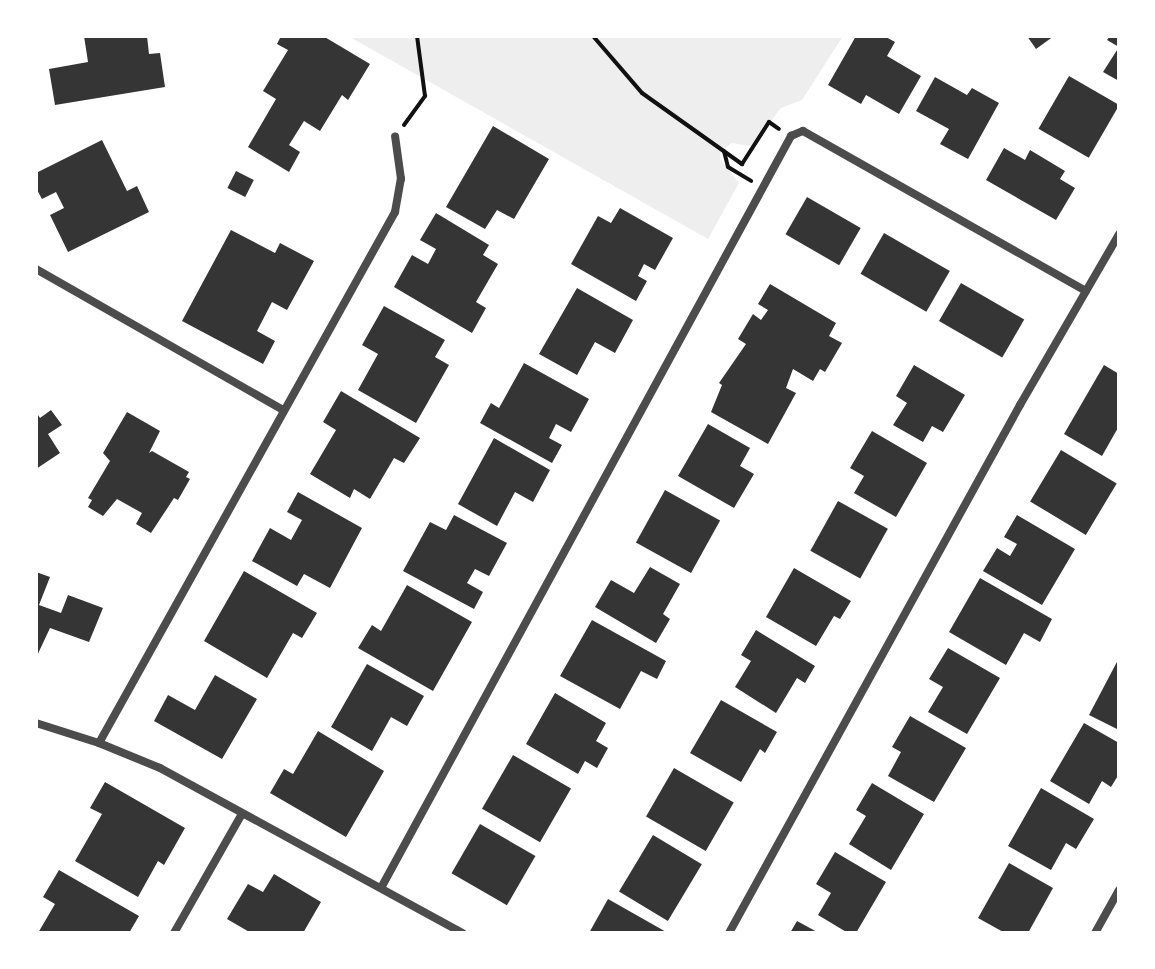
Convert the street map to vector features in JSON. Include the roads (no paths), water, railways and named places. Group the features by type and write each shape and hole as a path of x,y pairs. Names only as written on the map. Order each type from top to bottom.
{"street":[{"path":"381,888 791,136 803,131 1086,291"},
{"path":"99,743 395,212 401,179 395,136"},
{"path":"729,933 1119,234"},
{"path":"36,269 283,410"},
{"path":"36,723 99,743 160,768 463,933"},
{"path":"174,933 242,814"},
{"path":"1095,933 1119,890"}]}
